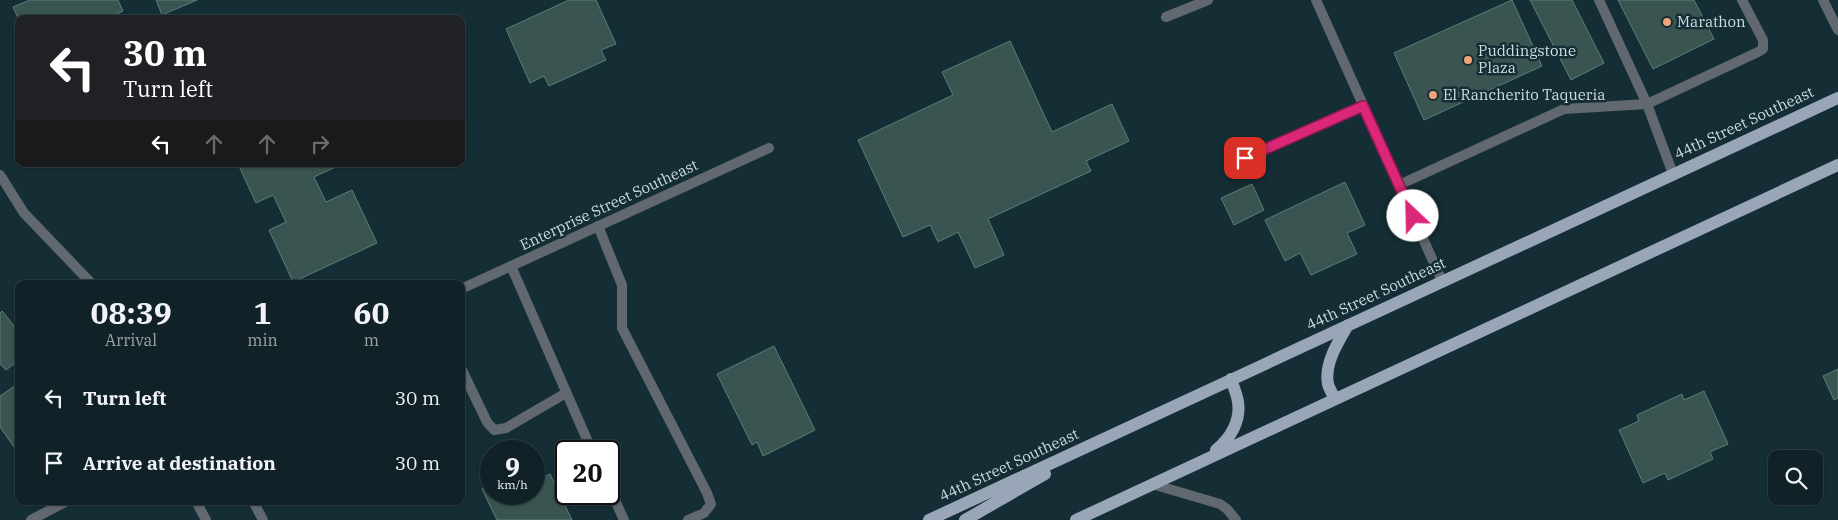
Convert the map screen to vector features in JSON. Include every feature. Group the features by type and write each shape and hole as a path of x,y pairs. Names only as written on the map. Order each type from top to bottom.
{"main road":[{"name":"44th Street Southeast","path":"929,520 1838,98"},
{"path":"1076,520 1838,165"},
{"path":"1335,399 1328,386 1328,374 1335,346 1348,325"},
{"path":"1202,461 1226,442 1236,425 1238,403 1230,379"},
{"path":"965,520 1119,432"}],"street":[{"path":"1166,17 1208,0"},
{"path":"1316,0 1442,281"},
{"path":"1600,0 1647,104 1673,174"},
{"path":"1399,185 1564,109 1647,104 1763,48 1763,40 1742,0"},
{"path":"1823,0 1838,30"},
{"path":"1245,158 1363,106"},
{"name":"Enterprise Street Southeast","path":"465,287 769,148"},
{"path":"0,175 24,213 88,280"},
{"path":"598,226 622,285 622,328 708,493 711,504 704,513 688,520"},
{"path":"511,266 587,440"},
{"path":"465,376 487,422 494,430 506,428 566,393"},
{"path":"1152,484 1220,504 1236,520"},
{"path":"31,520 59,505"},
{"path":"198,505 206,520"},
{"path":"255,505 263,520"},
{"path":"617,505 624,520"}],"building":[{"path":"30,0 118,0 123,11 114,15 17,15 13,7"},
{"path":"156,0 197,0 162,15"},
{"path":"569,0 596,0 616,44 601,50 606,60 549,86 544,76 530,83 506,29"},
{"name":"Puddingstone Plaza","path":"1512,0 1542,66 1424,120 1394,53"},
{"path":"1530,0 1572,0 1604,63 1571,80"},
{"path":"1618,0 1694,0 1714,39 1653,69"},
{"path":"1010,41 1052,132 1112,104 1129,141 1086,161 1091,171 988,219 1004,255 975,268 958,232 938,242 930,225 903,237 858,140 953,95 942,72"},
{"path":"239,167 336,167 314,177 326,202 352,190 377,243 297,280 292,280 269,230 286,222 273,195 256,203"},
{"path":"1345,182 1365,225 1347,233 1357,254 1311,275 1300,253 1285,261 1265,220"},
{"path":"1252,184 1264,210 1234,225 1221,198"},
{"path":"2,311 15,327 15,363 6,370 0,364 0,313"},
{"path":"774,346 815,430 763,456 757,442 752,445 717,374"},
{"path":"1838,369 1838,398 1834,400 1823,376"},
{"path":"15,386 15,448 0,427 0,396"},
{"path":"1704,391 1728,444 1710,452 1713,459 1668,480 1665,473 1643,483 1619,430 1639,421 1637,415 1682,394 1684,400"},
{"path":"550,474 555,484 555,505 565,505 572,520 497,520 490,505 545,505 545,476"}],"place":[{"name":"Marathon","path":"1667,22"},
{"name":"Puddingstone Plaza","path":"1468,60"},
{"name":"El Rancherito Taqueria","path":"1433,95"}],"route":[{"path":"1245,158 1363,106 1413,216"}]}
